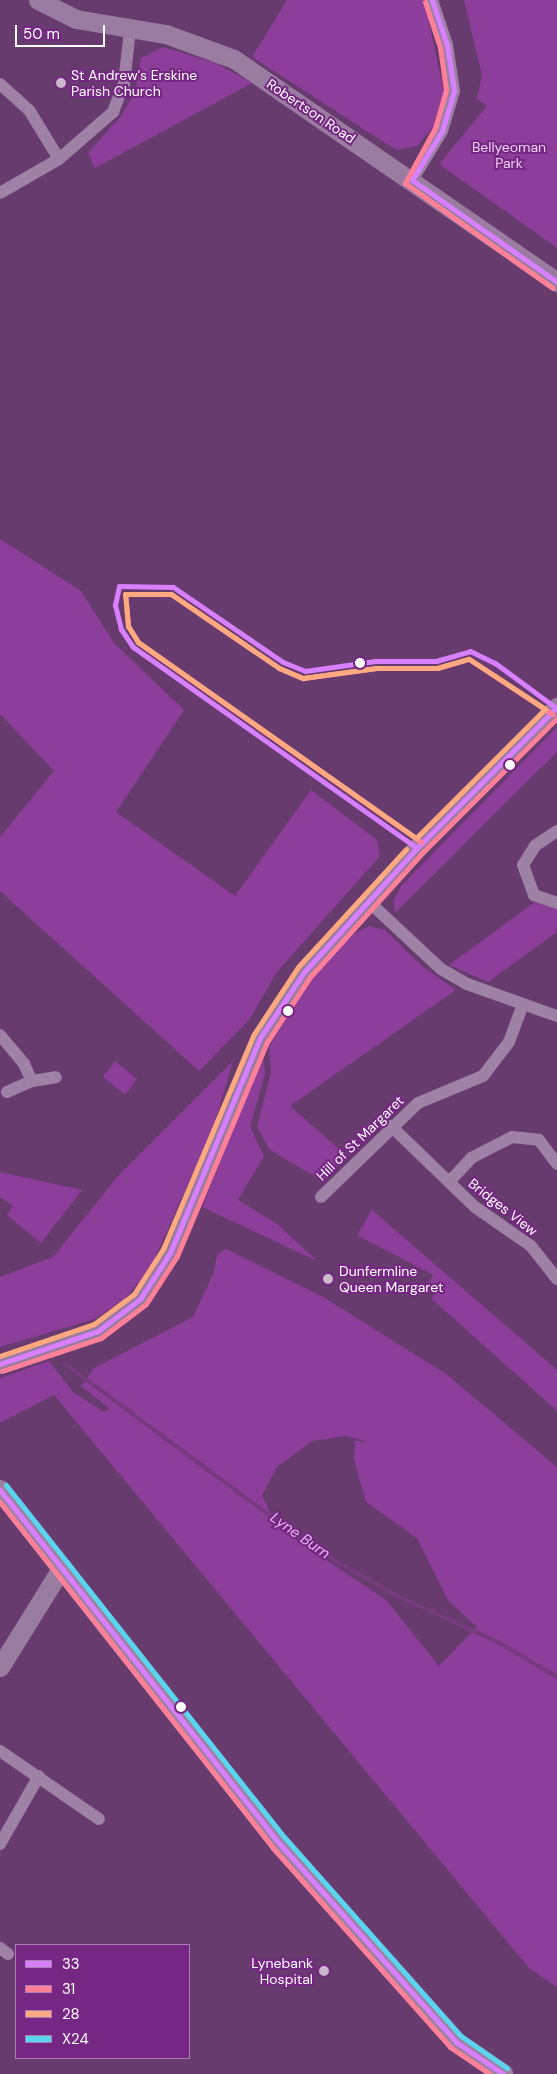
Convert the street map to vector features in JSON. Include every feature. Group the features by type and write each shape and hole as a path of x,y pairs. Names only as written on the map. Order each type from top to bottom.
{"main road":[{"name":"Robertson Road","path":"38,0 76,19 130,30 166,34 234,59 412,180 557,282"},
{"path":"0,1364 98,1331 146,1292 170,1253 260,1038 304,972 367,900 557,706"},
{"path":"0,1490 279,1843 456,2042 502,2074"},
{"path":"0,1667 62,1567"}],"street":[{"path":"412,180 442,132 454,91 447,45 432,0"},
{"path":"0,193 59,159 96,132 113,112 124,83 130,30"},
{"path":"0,84 30,110 59,159"},
{"path":"557,831 535,846 523,865 534,895 557,903"},
{"path":"367,900 441,969 523,1004 557,1016"},
{"name":"Hill of St Margaret","path":"321,1197 391,1126 418,1103 483,1076 510,1042 523,1004"},
{"path":"0,1035 24,1064 32,1081"},
{"path":"7,1092 32,1081 56,1077"},
{"name":"Bridges View","path":"391,1126 475,1207 531,1246 557,1279"},
{"name":"Bridges View","path":"450,1182 471,1158 512,1137 540,1140 557,1164"},
{"path":"0,1751 100,1819"},
{"path":"0,1844 39,1776"}],"green space":[{"path":"287,0 424,0 444,92 437,122 417,146 396,150 252,57"},
{"name":"Bellyeoman Park","path":"464,0 557,0 557,248 439,164 487,106 477,99 482,75"},
{"path":"163,47 216,63 252,83 95,168 88,153 121,116 135,92 141,58"},
{"path":"0,539 81,591 114,643 184,710 116,812 235,896 311,790 377,840 380,856 277,972 249,1020 199,1071 0,891 0,837 54,771 0,714"},
{"path":"557,727 557,752 395,913 394,900 401,886"},
{"path":"535,902 557,909 557,932 488,982 449,965"},
{"path":"369,926 385,930 422,966 456,990 290,1106 347,1156 323,1181 270,1150 257,1127 271,1072 269,1047 316,971 354,934"},
{"path":"263,1056 265,1074 250,1127 264,1156 238,1200 277,1224 317,1261 202,1207"},
{"path":"115,1061 137,1079 125,1095 103,1077"},
{"path":"233,1061 215,1122 149,1272 124,1299 95,1319 0,1347 0,1277 53,1257 118,1176"},
{"path":"0,1172 82,1190 41,1243 7,1215 13,1206 0,1197"},
{"path":"372,1210 557,1370 557,1411 432,1299 437,1289 428,1284 433,1275 357,1235"},
{"path":"226,1249 325,1298 446,1374 557,1467 557,1987 529,1968 54,1395 0,1423 0,1378 49,1361 73,1392 104,1412 110,1409 81,1386 94,1368 193,1317 214,1272 217,1255","holes":["346,1436 369,1442 355,1441 354,1460 366,1502 417,1538 448,1600 477,1627 439,1666 386,1600 276,1526 262,1495 277,1467 312,1441"]}],"waterway":[{"name":"Lyne Burn","path":"64,1363 312,1547 391,1593 496,1641 557,1677"}],"transit line":[{"name":"33","path":"432,0 447,45 454,91 442,131 412,180 557,282"},
{"name":"31","path":"425,2 440,47 446,90 435,128 405,183 553,288"},
{"name":"33","path":"417,848 133,647 121,629 115,605 119,586 173,587 283,662 305,671 375,661 436,661 470,651 495,663 556,708"},
{"name":"31","path":"421,842 138,642 128,626 125,594 171,594 279,668 303,678 376,668 437,668 469,659 552,714"},
{"name":"28","path":"125,594 171,594 279,668 303,678 376,668 437,668 469,659 545,709 416,838 138,642 128,626 125,594"},
{"name":"33","path":"0,1364 98,1331 140,1299 170,1253 260,1038 304,972 417,848 557,707"},
{"name":"31","path":"2,1371 101,1338 146,1304 177,1256 267,1042 310,977 422,853 557,718"},
{"name":"28","path":"0,1356 94,1324 134,1294 163,1249 254,1034 298,967 406,849"},
{"name":"X24","path":"6,1485 285,1838 461,2036 507,2068"},
{"name":"33","path":"0,1490 279,1843 456,2042 503,2074"},
{"name":"31","path":"0,1502 273,1848 450,2047 490,2074"}],"place":[{"name":"St Andrew's Erskine Parish Church","path":"61,83"},
{"name":"Dunfermline Queen Margaret","path":"328,1279"},
{"name":"Lynebank Hospital","path":"324,1971"}]}
